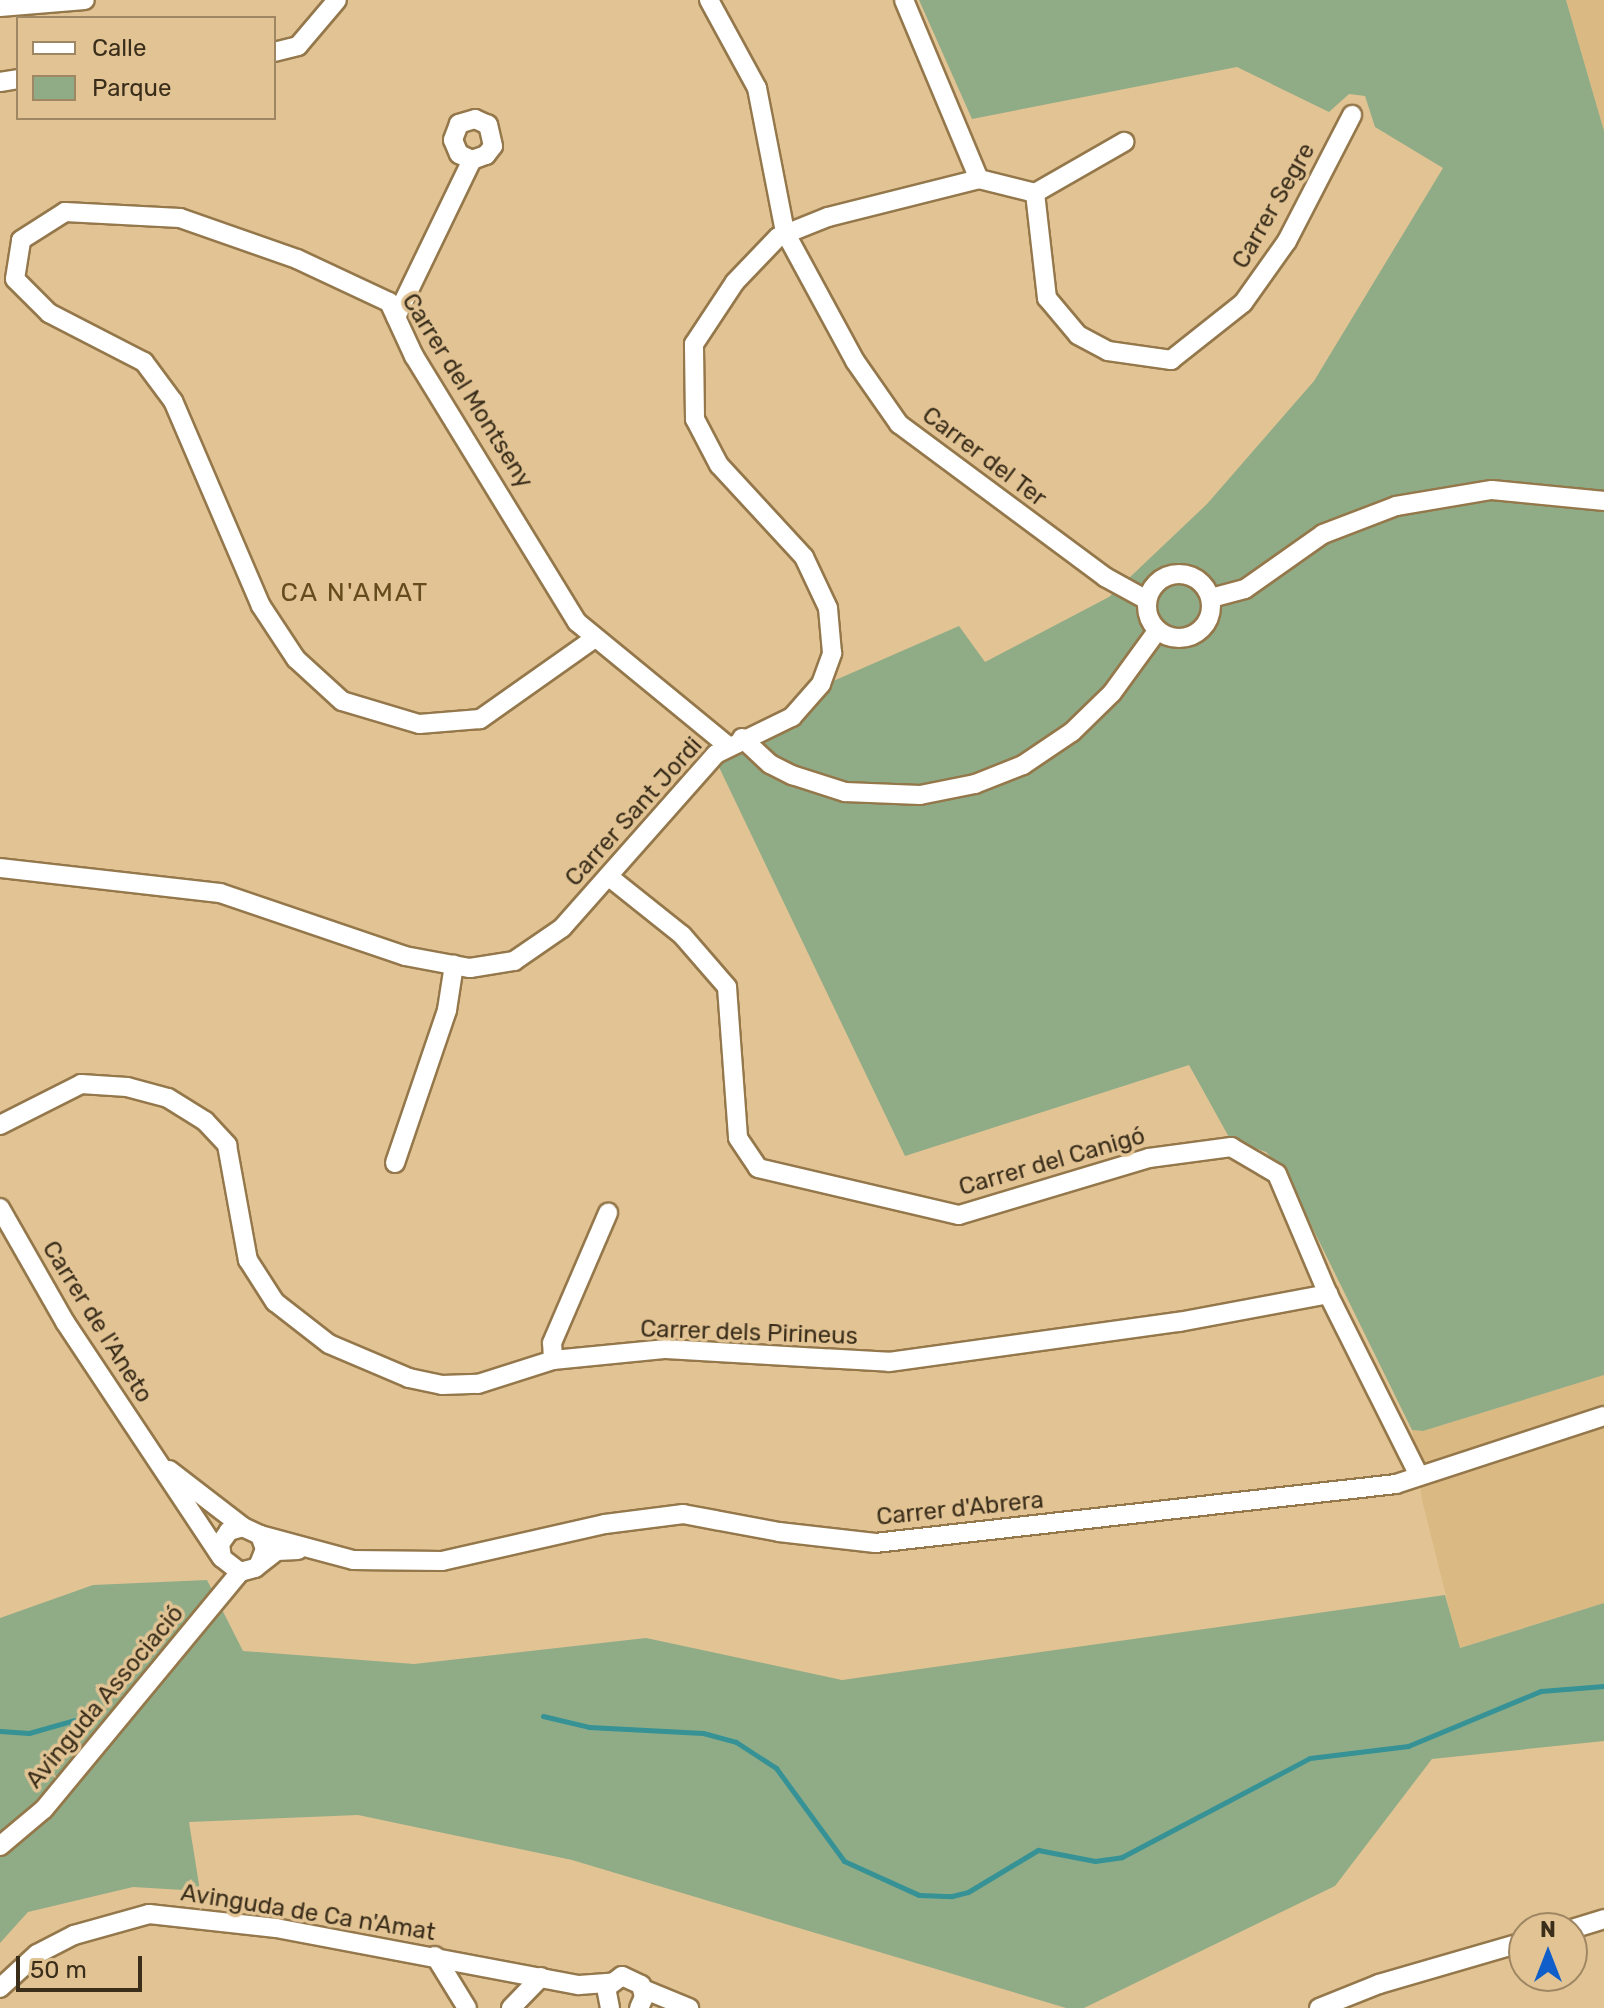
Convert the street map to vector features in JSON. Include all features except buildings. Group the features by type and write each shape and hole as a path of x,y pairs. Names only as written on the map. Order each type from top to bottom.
{"street":[{"path":"0,7 85,0"},
{"path":"276,52 298,46 337,0"},
{"name":"Carrer del Ter","path":"709,0 757,88 785,232 855,361 899,424 1074,553 1147,600"},
{"path":"904,0 979,179 1035,193 1124,142"},
{"name":"Carrer Segre","path":"1035,193 1047,298 1078,335 1108,351 1171,360 1243,303 1287,241 1352,115"},
{"path":"396,317 472,160"},
{"name":"Carrer Sant Jordi","path":"0,868 220,893 405,956 470,968 514,961 562,928 735,742 792,717 821,684 832,653 828,608 804,557 719,465 695,419 692,393 694,344 735,282 785,232 979,179"},
{"name":"Carrer del Montseny","path":"595,638 480,719 419,724 342,701 296,659 261,606 173,401 144,362 49,313 15,279 21,240 65,212 180,218 297,259 389,302 414,356 577,622 735,742 781,769 845,792 920,795 975,784 1023,765 1072,732 1112,693 1157,631"},
{"path":"1211,598 1245,589 1323,534 1408,503 1492,490 1604,501"},
{"path":"1178,574 1199,580 1211,598 1209,619 1196,634 1176,639 1157,631 1148,617 1147,600 1158,581 1178,574"},
{"name":"Carrer del Canigó","path":"608,876 682,935 727,987 738,1138 758,1168 959,1215 1149,1158 1231,1147 1277,1174 1328,1294 1419,1476"},
{"path":"395,1163 447,1010 454,965"},
{"name":"Carrer dels Pirineus","path":"0,1125 81,1084 127,1087 168,1098 205,1121 227,1145 248,1260 275,1302 329,1344 409,1378 442,1385 478,1384 553,1360 666,1349 889,1362 1179,1322 1328,1294"},
{"name":"Carrer de l'Aneto","path":"0,1208 65,1322 222,1558"},
{"path":"553,1360 552,1343 608,1213"},
{"name":"Carrer d'Abrera","path":"252,1531 353,1560 442,1561 605,1524 683,1514 779,1532 875,1543 1396,1484 1604,1416"},
{"name":"Carrer de l'Aneto","path":"155,1459 252,1531"},
{"path":"252,1531 265,1549 259,1564 240,1572 222,1558 223,1537 252,1531"},
{"name":"Carrer d'Abrera","path":"259,1564 277,1551 317,1550"},
{"name":"Avinguda Associació","path":"0,1846 44,1809 240,1572"},
{"name":"Avinguda de Ca n'Amat","path":"0,1988 37,1954 74,1935 149,1914 276,1928 579,1985 610,1983 629,1977 641,2002"},
{"path":"1319,2008 1379,1984 1508,1947"},
{"path":"435,1956 467,2008"},
{"path":"511,2008 541,1977"},
{"path":"608,2005 610,1983"},
{"name":"Avinguda de Ca n'Amat","path":"579,1985 608,2005"},
{"path":"641,2002 666,2002 689,2008"}],"shaded area":[{"path":"1566,0 1604,0 1604,131"},
{"path":"1604,1375 1604,1603 1459,1648 1422,1500 1412,1430 1423,1431"}],"green space":[{"path":"919,0 1566,0 1604,131 1604,1375 1423,1431 1412,1430 1285,1172 1266,1152 1230,1139 1189,1065 905,1156 718,765 831,682 959,626 985,662 1109,597 1207,504 1314,381 1443,168 1375,127 1365,96 1349,94 1329,112 1237,67 972,119"},
{"path":"207,1580 243,1651 414,1664 646,1638 842,1680 1445,1595 1460,1648 1604,1603 1604,1741 1432,1759 1335,1886 1084,2008 1066,2008 572,1860 358,1815 189,1822 200,1891 133,1887 28,1912 0,1943 0,1618 93,1585"}],"waterway":[{"path":"543,1716 589,1727 703,1733 736,1742 776,1768 844,1861 919,1895 952,1896 968,1892 1038,1850 1095,1861 1122,1857 1310,1758 1408,1746 1541,1691 1604,1686"},
{"path":"0,1731 29,1733 75,1720"}],"district":[{"name":"CA N'AMAT","path":"355,593"}]}
